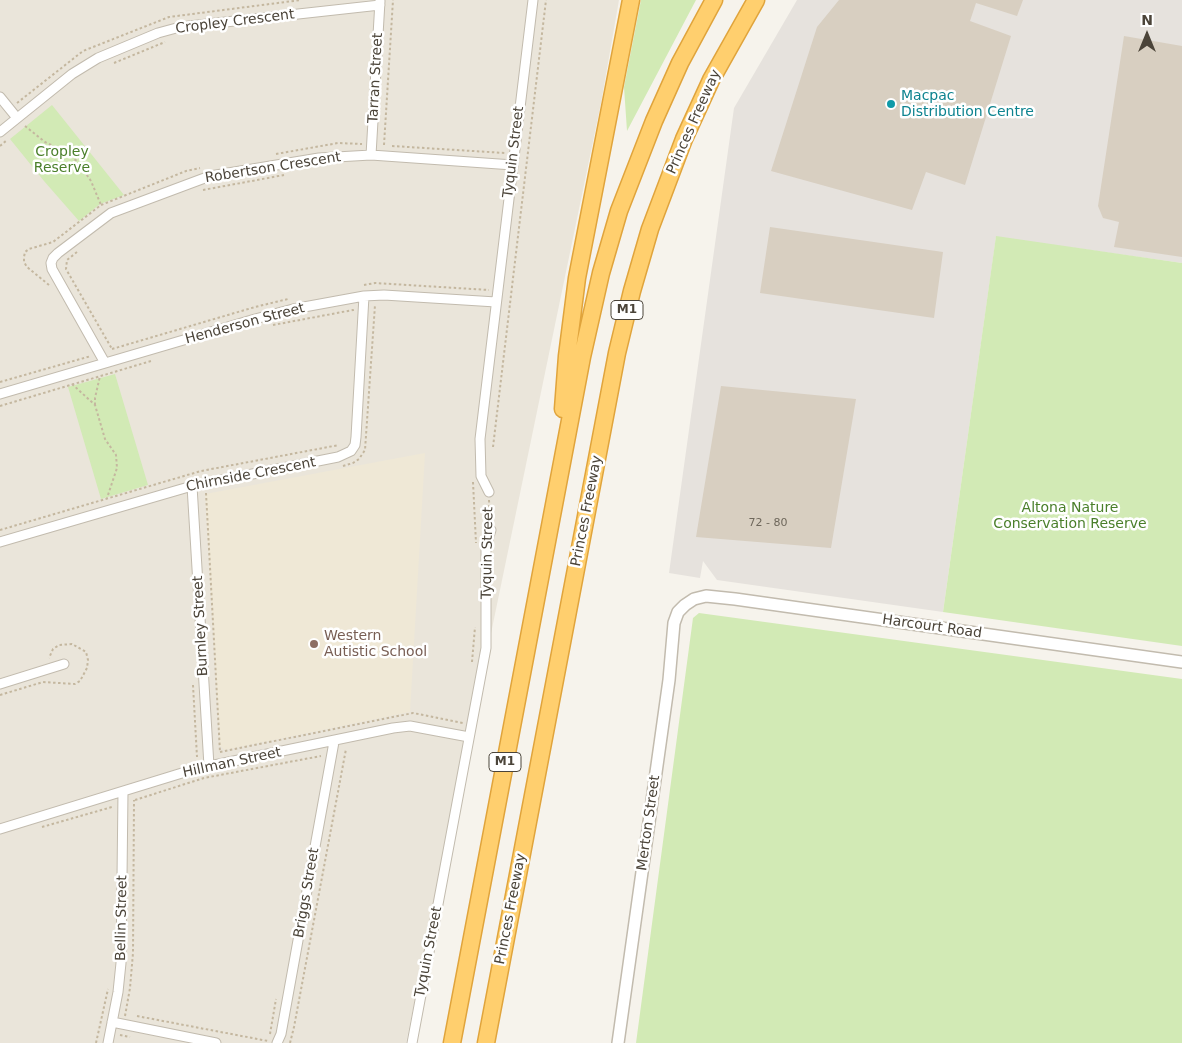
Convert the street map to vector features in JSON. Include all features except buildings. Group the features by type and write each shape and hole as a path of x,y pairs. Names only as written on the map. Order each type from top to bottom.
{"highway":[{"path":"558,482 567,356 577,278 631,0"},
{"name":"M1","path":"452,1043 558,482 594,304 619,212 641,151 666,93 714,0"},
{"name":"Princes Freeway","path":"486,1043 617,353 632,291 650,229 684,139 711,80 756,0"}],"street":[{"name":"Tyquin Street","path":"489,492 481,476 480,439 491,302 508,165 533,0"},
{"name":"Cropley Crescent","path":"0,132 72,74 98,58 158,33 180,27 380,2"},
{"name":"Tarran Street","path":"371,155 380,2"},
{"path":"0,97 17,118"},
{"name":"Robertson Crescent","path":"105,363 52,269 51,263 58,252 111,213 210,176 319,158 344,155 371,155 508,165"},
{"name":"Henderson Street","path":"0,394 272,314 364,296 389,295 491,302"},
{"name":"Chirnside Crescent","path":"0,542 192,486 338,457 351,452 356,437 364,296"},
{"name":"Burnley Street","path":"192,486 209,766"},
{"name":"Tyquin Street","path":"412,1043 465,736 486,648 486,546 491,530"},
{"name":"Harcourt Road","path":"684,605 694,599 706,596 735,599 1182,662"},
{"name":"Merton Street","path":"618,1043 669,680 674,623 678,612 684,605"},
{"path":"0,684 64,664"},
{"name":"Hillman Street","path":"0,829 209,766 334,742 393,728 410,726 465,736"},
{"name":"Briggs Street","path":"277,1043 281,1034 334,742"},
{"name":"Bellin Street","path":"108,1043 118,992 121,963 123,792"},
{"path":"112,1022 216,1043"}],"path":[{"path":"384,145 393,0"},
{"path":"493,447 546,0"},
{"path":"109,65 165,42"},
{"path":"25,126 46,142 66,152 78,162 91,181 101,205"},
{"path":"0,146 12,136"},
{"path":"271,155 338,143 505,153 508,165"},
{"path":"53,292 48,284 27,267 24,262 25,252 53,242 101,205 186,171 205,168"},
{"path":"204,190 289,174"},
{"path":"82,248 67,260 66,269 112,349"},
{"path":"489,290 491,302"},
{"path":"266,327 375,305 365,450 359,459 353,463 336,468"},
{"path":"352,319 353,310"},
{"path":"0,406 155,360"},
{"path":"100,376 95,405 105,439 116,455 117,461 117,468 107,499"},
{"path":"72,384 95,405"},
{"path":"0,530 219,467 343,444"},
{"path":"472,475 477,548"},
{"name":"Tyquin Street","path":"489,492 491,530"},
{"path":"472,669 476,623"},
{"path":"463,723 465,736"},
{"path":"135,800 204,778 316,756 319,757 323,753 347,748 290,1043"},
{"path":"319,757 322,761"},
{"path":"38,829 112,806 112,815"},
{"path":"96,1043 109,983"},
{"path":"135,1016 268,1041 278,992"}],"shaded area":[{"path":"0,0 619,0 601,103 406,1043 0,1043"},
{"path":"797,0 1182,0 1182,263 996,237 943,612 717,580 703,561 700,578 669,573 734,108"},
{"name":"Western Autistic School","path":"425,453 410,712 225,750 220,746 205,494"}],"green space":[{"path":"641,0 696,0 627,131 624,87"},
{"name":"Cropley Reserve","path":"52,105 124,195 100,204 79,221 10,139"},
{"name":"Altona Nature Conservation Reserve","path":"996,236 1182,263 1182,646 943,612"},
{"path":"115,374 148,485 101,499 68,387"},
{"path":"699,613 1182,679 1182,1043 636,1043 693,618"}],"place":[{"name":"Macpac Distribution Centre","path":"891,104"},
{"name":"Western Autistic School","path":"314,644"}]}
